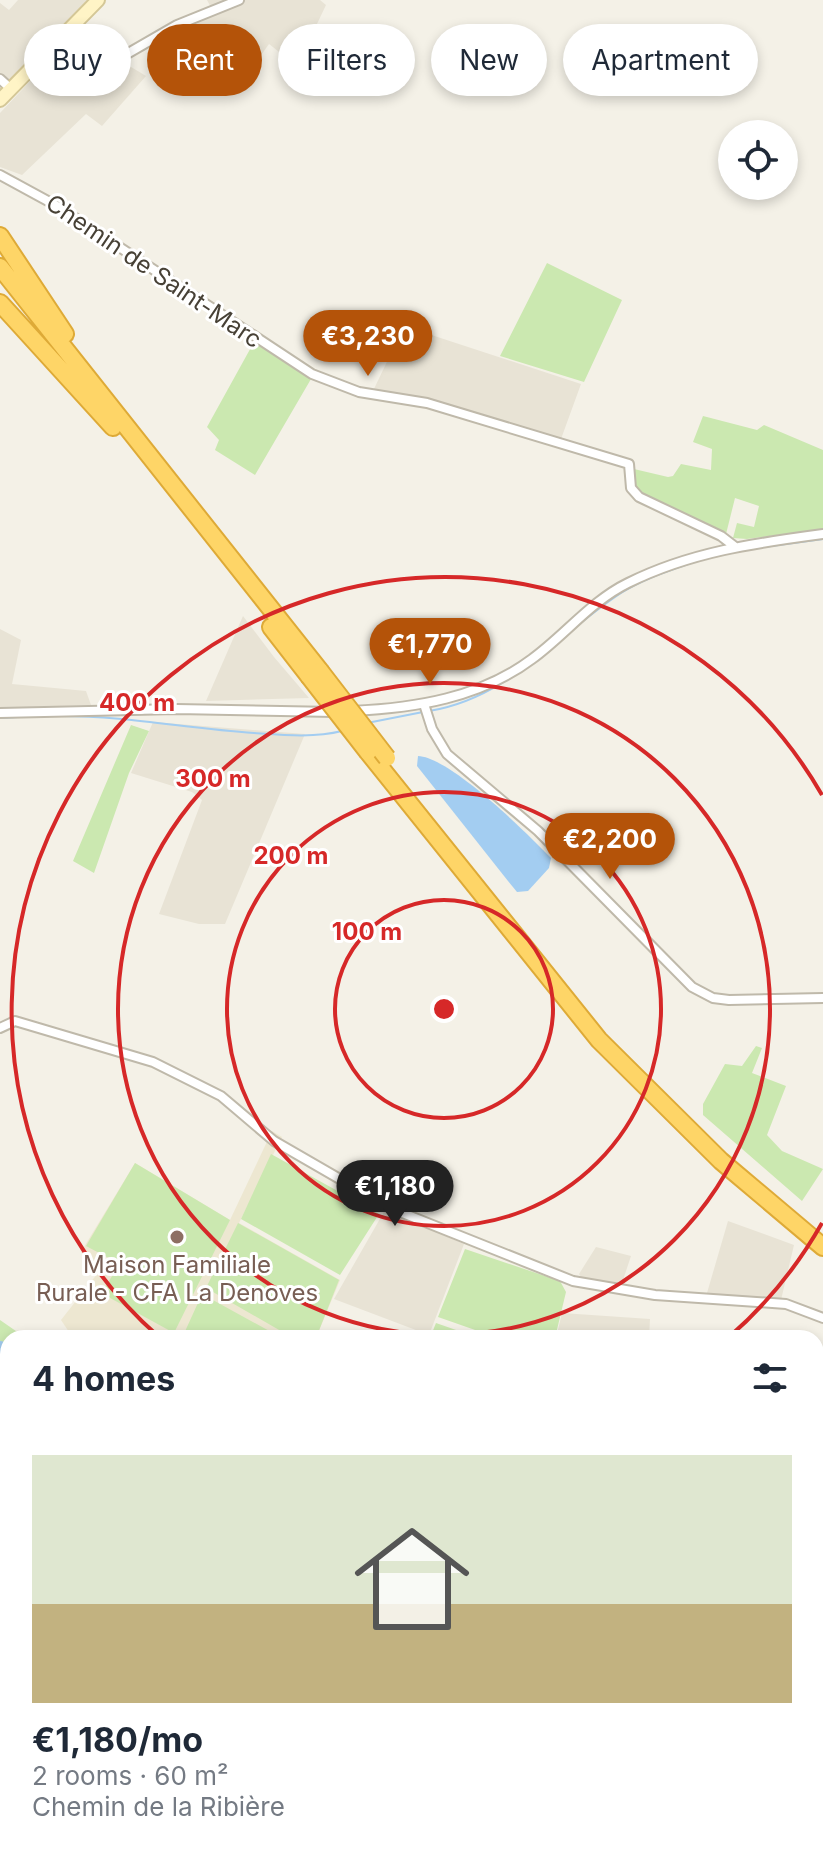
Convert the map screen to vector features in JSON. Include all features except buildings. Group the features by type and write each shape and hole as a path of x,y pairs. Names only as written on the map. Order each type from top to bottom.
{"highway":[{"path":"0,236 116,423"},
{"path":"0,267 116,423"},
{"path":"0,284 116,423 315,674 387,758 607,1032 726,1153 823,1233"},
{"path":"0,303 116,423"},
{"path":"315,674 368,752 599,1040 721,1161 823,1247"}],"street":[{"path":"76,24 98,0"},
{"path":"131,52 177,25 239,0"},
{"path":"0,100 24,76"},
{"path":"0,79 11,89"},
{"name":"Chemin de Saint-Marc","path":"0,175 45,198 178,290 312,374 359,392 427,403 629,464 631,488 639,497 721,536 734,546"},
{"path":"0,713 177,709 321,712 424,704 500,680 532,660 627,583 734,546 823,534"},
{"path":"424,704 432,729 447,754 518,812 692,987 713,998 729,1000 823,998"},
{"path":"0,1028 15,1021 153,1062 221,1096 274,1141 390,1208 573,1281 655,1295 786,1304 823,1318"}],"shaded area":[{"path":"18,0 87,0 64,24 24,24 24,67 0,92 0,3 9,10"},
{"path":"207,0 320,0 326,5 317,24 278,24 278,51 269,44 262,54 262,24 189,24 214,13"},
{"path":"131,67 146,76 131,93"},
{"path":"24,88 24,96 128,96 102,126 86,114 22,175 0,167 0,113"},
{"path":"404,326 581,384 561,439 373,391"},
{"path":"243,616 274,657 309,698 206,701"},
{"path":"0,629 21,640 12,684 86,691 91,705 0,708"},
{"path":"153,722 305,734 225,924 199,924 159,914 202,800 192,792 131,773"},
{"name":"Maison Familiale Rurale - CFA La Denoves","path":"272,1131 282,1137 239,1223 340,1280 319,1330 68,1330 61,1320 101,1269 81,1252 135,1163 230,1220"},
{"path":"385,1210 464,1244 431,1330 416,1330 334,1299"},
{"path":"728,1221 794,1245 781,1300 707,1293"},
{"path":"596,1247 631,1256 621,1286 583,1280 579,1274"},
{"path":"562,1313 650,1319 649,1330 558,1330"}],"green space":[{"path":"547,263 622,300 584,382 500,356"},
{"path":"254,342 311,379 255,475 215,450 219,440 207,427"},
{"path":"703,416 757,430 764,425 823,450 823,529 733,538 737,523 754,527 759,506 735,498 726,534 633,489 634,469 668,477 673,476 681,464 711,470 712,449 693,442"},
{"path":"131,725 149,731 129,773 94,873 73,861"},
{"path":"756,1046 762,1048 752,1073 786,1086 767,1135 782,1151 823,1169 802,1201 703,1115 703,1104 725,1064 742,1066"},
{"path":"271,1154 379,1214 340,1275 241,1219"},
{"path":"135,1163 230,1220 175,1330 169,1330 101,1293 120,1264 86,1246"},
{"path":"238,1223 339,1280 319,1330 279,1330 206,1288"},
{"path":"465,1249 560,1281 566,1292 557,1330 475,1330 438,1317"},
{"path":"202,1294 267,1330 186,1330"},
{"path":"0,1320 14,1330 0,1330"},
{"path":"436,1323 456,1330 433,1330"}],"water":[{"path":"418,756 432,760 468,782 551,858 549,868 528,891 517,892 508,881 417,766"}],"waterway":[{"path":"757,548 823,539"},
{"path":"429,711 484,693 531,663 621,593 649,578 700,560"},
{"path":"367,723 423,712"},
{"path":"0,718 35,716"},
{"path":"62,716 276,735 342,731"}],"place":[{"name":"Maison Familiale Rurale - CFA La Denoves","path":"177,1237"}]}
